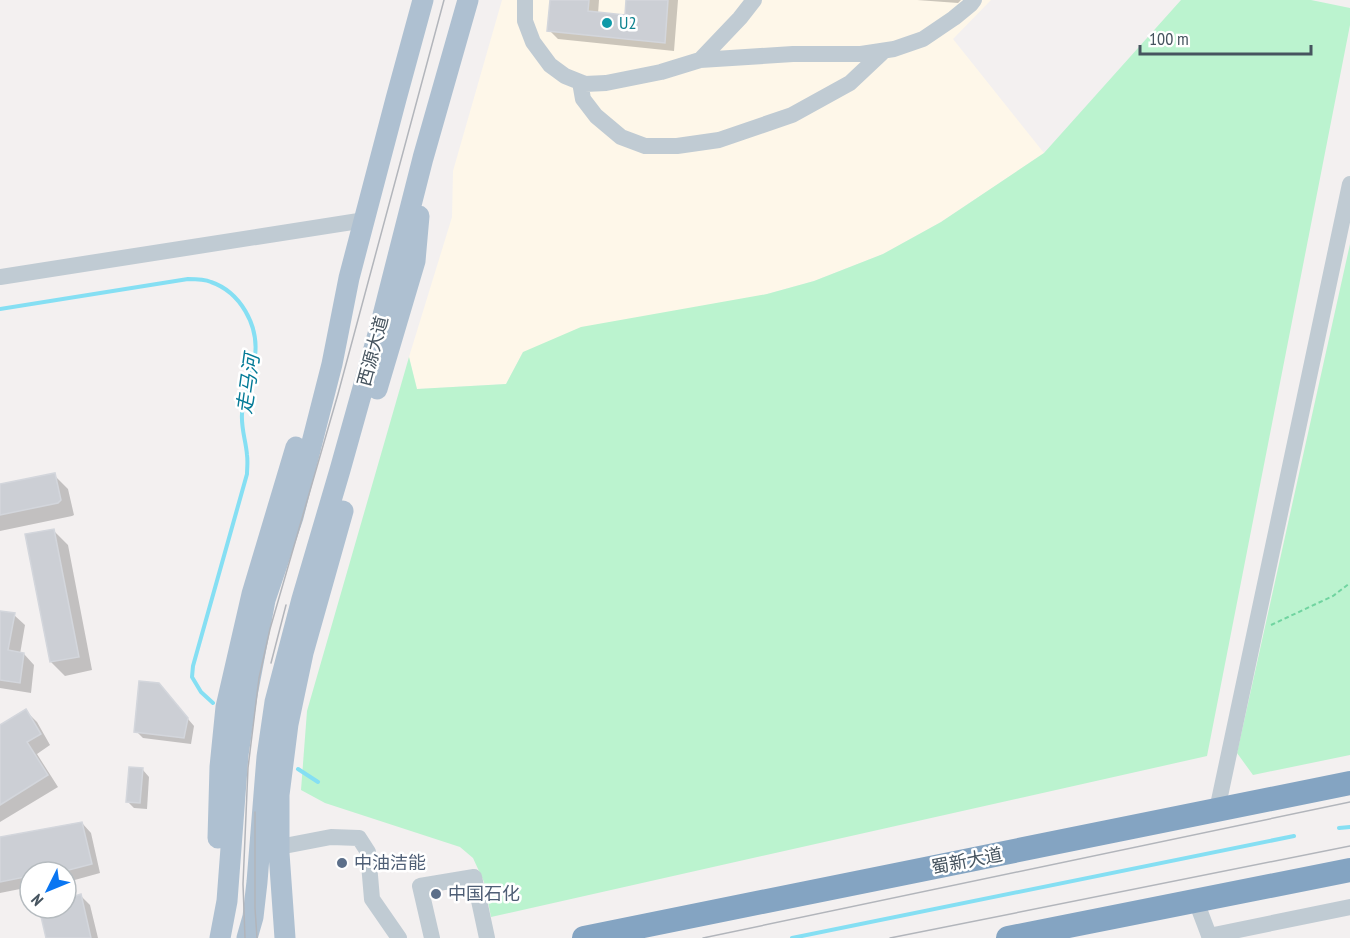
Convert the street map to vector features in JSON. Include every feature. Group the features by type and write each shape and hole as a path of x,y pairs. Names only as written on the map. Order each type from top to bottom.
{"highway":[{"name":"蜀新大道","path":"584,938 1350,783"},
{"path":"1008,938 1350,870"}],"main road":[{"name":"西源大道","path":"221,938 227,901 238,755 265,600 293,517 332,364 349,278 423,0"},
{"name":"西源大道","path":"247,938 253,917 266,768 275,702 380,327 423,158 468,0"},
{"path":"287,935 279,847 280,785 288,724 303,653 415,261 423,158"},
{"path":"221,938 218,843 220,767 226,707 252,594 349,278"}],"street":[{"path":"525,0 525,21 534,42 550,65 565,76 585,84 606,84 661,72 700,60 793,54 861,54 894,49 923,39 954,18 974,0"},
{"path":"700,60 754,0"},
{"path":"580,82 583,99 596,116 621,137 645,146 676,146 719,140 792,115 850,83 885,50"},
{"path":"1217,810 1350,184"},
{"path":"0,277 365,220"},
{"path":"279,847 331,837 359,838 368,852 372,899 399,938"},
{"path":"432,938 420,886 474,877 487,938"},
{"path":"1196,901 1210,937 1350,907"}],"path":[{"path":"1255,633 1333,596 1350,584"}],"shaded area":[{"path":"502,0 991,0 953,39 1044,153 941,222 883,254 814,281 523,352 506,384 417,389 409,357 452,217 453,171"}],"green space":[{"path":"1181,0 1311,0 1350,8 1350,25 1207,756 491,917 484,882 473,858 460,847 325,803 301,790 307,711 409,357 417,389 506,384 523,352 581,327 767,294 814,281 883,254 941,222 1044,153"},
{"path":"1350,244 1350,755 1253,775 1237,753"}],"building":[{"name":"U2","path":"550,0 589,0 588,11 625,15 626,0 668,0 665,43 547,31"},
{"path":"55,473 61,500 58,503 0,515 0,484"},
{"path":"54,529 79,657 50,662 25,534"},
{"path":"0,611 15,613 8,650 24,653 20,683 0,680"},
{"path":"139,681 159,683 188,718 184,738 134,732"},
{"path":"26,709 41,734 27,742 48,775 0,805 0,725"},
{"path":"129,767 143,768 140,803 126,802"},
{"path":"82,822 92,864 78,868 78,860 18,860 18,878 0,882 0,837"},
{"path":"81,894 91,938 46,938 42,920 78,920 78,895"}],"waterway":[{"name":"走马河","path":"0,309 191,279 205,280 221,287 231,293 245,311 254,333 255,344 254,363 242,414 247,474 193,666 192,677 201,692 213,703"},
{"name":"走马河","path":"298,769 318,782"},
{"path":"1339,828 1350,827"},
{"path":"792,938 1294,836"}],"tram line":[{"path":"245,938 243,884 248,768 259,678 270,629 338,394 444,0"},
{"path":"271,663 286,605"},
{"path":"703,938 1350,802"},
{"path":"255,812 257,938"},
{"path":"890,938 1350,846"}],"place":[{"name":"U2","path":"607,23"},
{"name":"中油洁能","path":"342,863"},
{"name":"中国石化","path":"436,894"}]}
